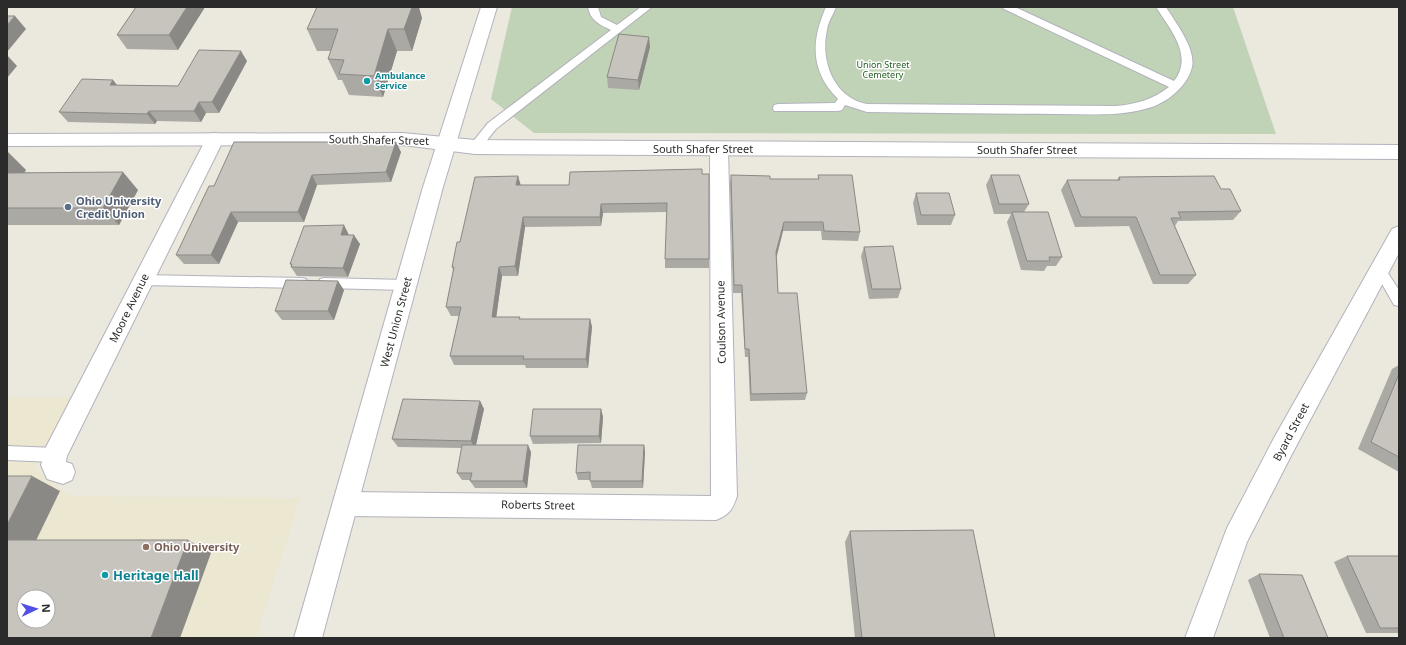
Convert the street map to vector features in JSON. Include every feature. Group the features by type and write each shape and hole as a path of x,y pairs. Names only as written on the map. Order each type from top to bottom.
{"street":[{"name":"West Union Street","path":"308,638 435,180 448,143 489,7"},
{"name":"Moore Avenue","path":"59,464 143,280 215,139"},
{"name":"South Shafer Street","path":"7,140 403,139 475,147 1399,152"},
{"name":"Coulson Avenue","path":"719,149 724,496"},
{"name":"Byard Street","path":"1199,638 1236,537 1283,446 1399,234"},
{"name":"Roberts Street","path":"346,504 716,508 722,502 724,496"}],"lane":[{"path":"594,7 593,11 598,18 606,25 618,29"},
{"path":"475,147 492,126 647,7"},
{"path":"831,7 822,30 821,52 826,75 834,88 844,99 853,105 867,108 980,111 1122,109 1151,103 1165,96 1184,76 1188,65 1187,55 1182,43 1161,7"},
{"path":"1008,7 1175,86"},
{"path":"778,108 829,108 838,106 844,99"},
{"path":"1380,270 1399,301"},
{"path":"143,280 406,285"},
{"path":"7,453 59,464"}],"shaded area":[{"name":"Ohio University","path":"7,397 71,397 35,468 69,496 300,498 256,638 7,638"}],"green space":[{"name":"Union Street Cemetery","path":"512,7 1233,7 1276,134 534,133 491,99"}],"building":[{"path":"136,7 187,7 169,35 117,35"},
{"path":"317,7 412,7 404,29 388,29 374,76 339,74 344,60 328,59 338,29 307,29"},
{"path":"7,16 15,16 7,25"},
{"path":"619,34 649,37 638,80 607,77"},
{"path":"199,50 241,51 212,102 199,102 194,111 149,111 147,114 59,112 82,79 113,80 110,85 178,86"},
{"path":"234,142 396,142 386,172 312,175 298,212 231,212 211,255 176,255 209,186 214,186"},
{"path":"702,169 702,174 709,174 709,259 665,259 667,203 601,204 600,217 523,217 515,266 499,267 492,317 520,317 519,319 590,319 586,359 523,359 524,356 450,356 461,307 446,307 454,267 452,267 457,242 460,242 475,177 518,176 516,185 569,185 570,172"},
{"path":"123,172 103,208 7,208 7,173"},
{"path":"731,175 770,176 770,179 819,179 818,175 852,175 860,232 824,231 823,222 784,222 776,252 778,293 797,293 807,393 751,394 749,349 745,349 742,285 734,285"},
{"path":"991,175 1019,175 1029,204 999,204"},
{"path":"1214,176 1221,189 1230,189 1241,211 1178,212 1181,218 1171,218 1196,275 1160,275 1136,217 1081,217 1067,180 1120,180 1119,177"},
{"path":"916,193 949,193 955,215 921,215"},
{"path":"1012,212 1048,212 1062,257 1049,257 1050,261 1027,261"},
{"path":"344,225 341,235 354,235 343,268 291,267 292,264 290,264 304,226"},
{"path":"893,246 901,289 872,289 864,247"},
{"path":"286,280 338,281 328,311 275,311"},
{"path":"1399,374 1399,457 1371,442"},
{"path":"403,399 480,401 471,441 392,439"},
{"path":"533,409 601,409 599,436 530,436"},
{"path":"462,445 528,445 523,481 470,481 472,473 457,473"},
{"path":"578,445 644,445 642,481 590,481 590,472 576,473"},
{"path":"7,476 32,476 7,525"},
{"path":"973,530 995,638 862,638 850,531"},
{"name":"Heritage Hall","path":"7,540 188,540 151,638 7,638"},
{"path":"1347,556 1399,556 1399,628 1380,628"},
{"path":"1259,574 1302,575 1328,638 1284,638"}],"place":[{"name":"Ambulance Service","path":"367,81"},
{"name":"Ohio University Credit Union","path":"68,207"},
{"name":"Ohio University","path":"146,547"},
{"name":"Heritage Hall","path":"105,575"}]}
